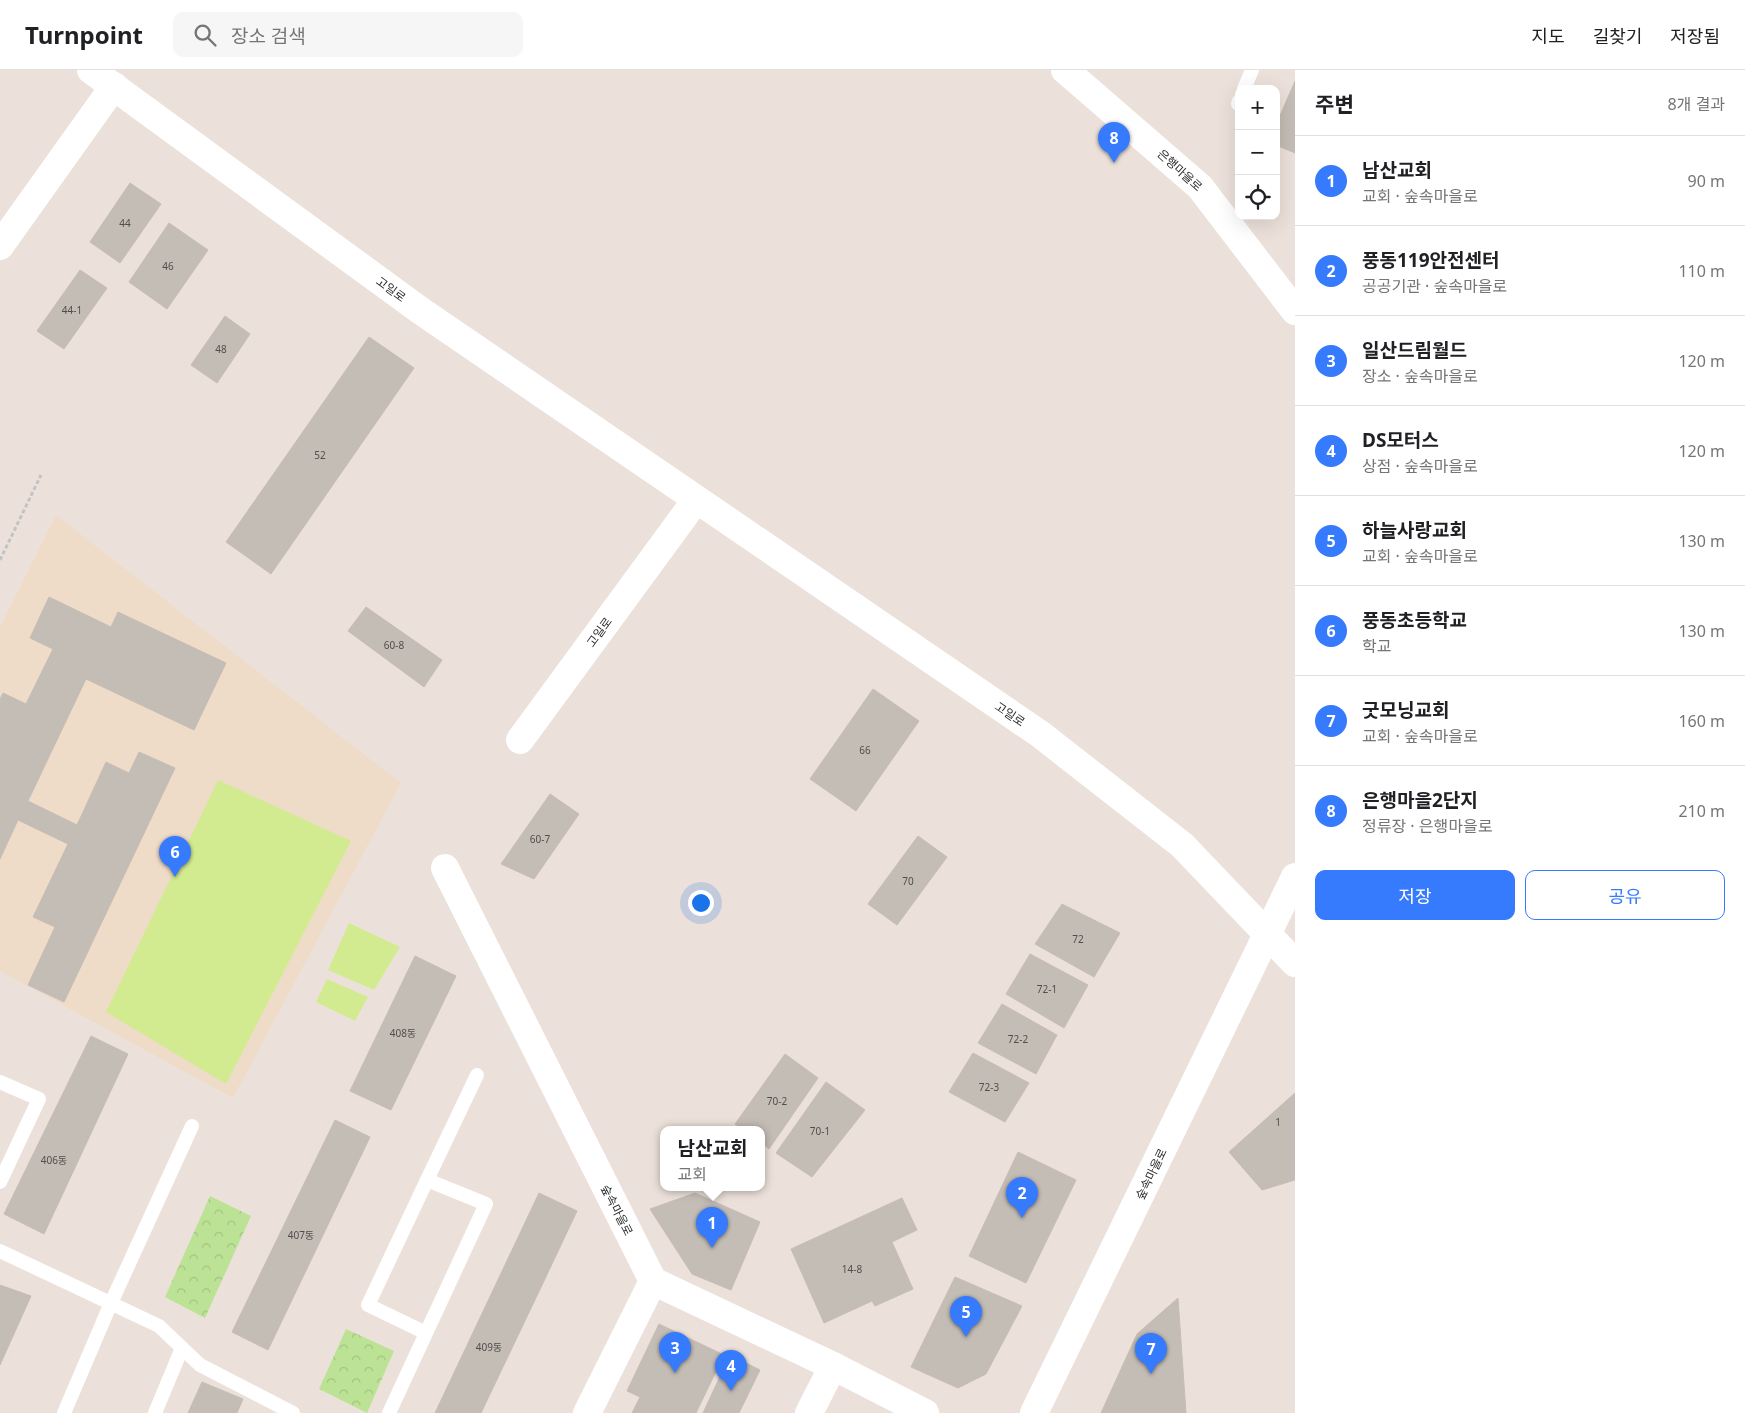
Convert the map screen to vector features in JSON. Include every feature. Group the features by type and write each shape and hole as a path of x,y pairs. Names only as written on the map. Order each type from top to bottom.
{"main road":[{"name":"고일로","path":"91,70 421,311 1040,734 1182,845 1295,963"},
{"name":"은행마을로","path":"1065,70 1200,187 1295,312"},
{"path":"0,246 114,86"},
{"name":"고일로","path":"520,740 696,500"},
{"name":"숲속마을로","path":"445,868 653,1281"},
{"name":"숲속마을로","path":"1034,1413 1295,877"},
{"path":"587,1413 653,1281 833,1366 925,1413"},
{"path":"809,1413 833,1366"}],"lane":[{"path":"1246,85 1252,70"},
{"path":"426,1333 368,1305 477,1075"},
{"path":"0,1082 39,1099 0,1182"},
{"path":"64,1413 111,1303 192,1126"},
{"path":"389,1413 486,1204 427,1180"},
{"path":"0,1252 159,1326 200,1365 293,1413"},
{"path":"155,1413 182,1348"}],"path":[{"path":"0,560 41,475"}],"shaded area":[{"path":"56,515 401,783 233,1098 0,971 0,627"}],"green space":[{"path":"218,780 351,841 226,1084 106,1012"},
{"path":"349,923 400,947 374,990 328,970"},
{"path":"327,979 368,997 355,1021 316,1002"},
{"path":"210,1196 251,1216 205,1318 165,1297"},
{"path":"346,1329 394,1351 367,1413 319,1389"}],"building":[{"path":"1295,81 1295,153 1280,147 1280,116"},
{"path":"130,183 161,204 120,263 90,242"},
{"path":"169,223 208,250 167,309 129,282"},
{"path":"80,270 107,288 64,349 37,331"},
{"path":"225,316 250,334 217,383 191,365"},
{"path":"369,337 414,368 271,574 226,542"},
{"path":"49,597 111,627 118,612 226,663 194,730 86,679 28,801 77,825 106,762 129,773 139,752 175,768 64,1002 28,985 55,927 33,917 68,844 18,820 0,859 0,699 3,693 26,704 53,649 30,638"},
{"path":"366,607 442,660 424,687 348,631"},
{"path":"873,689 919,721 856,811 810,779"},
{"path":"550,794 579,814 534,879 501,864"},
{"path":"918,836 947,857 897,925 868,904"},
{"path":"1062,904 1120,933 1094,977 1035,944"},
{"path":"1030,954 1088,985 1064,1028 1006,994"},
{"path":"415,956 456,976 391,1110 350,1091"},
{"path":"1002,1004 1057,1035 1036,1074 978,1043"},
{"path":"91,1036 128,1054 44,1234 4,1214"},
{"path":"973,1053 1029,1083 1005,1122 949,1092"},
{"path":"785,1054 818,1078 769,1149 765,1146 765,1126 738,1126 735,1124"},
{"path":"826,1082 865,1110 812,1177 776,1153"},
{"path":"1295,1093 1295,1180 1262,1190 1229,1152"},
{"path":"335,1120 370,1137 268,1350 232,1332"},
{"path":"1018,1152 1076,1180 1026,1283 969,1256"},
{"path":"539,1193 577,1211 544,1281 481,1413 435,1413"},
{"path":"695,1193 760,1222 731,1290 692,1274 650,1209"},
{"path":"902,1198 917,1230 892,1242 913,1289 875,1306 872,1301 824,1323 791,1249"},
{"path":"955,1277 1022,1306 986,1374 958,1388 911,1367"},
{"path":"0,1285 31,1296 0,1365"},
{"path":"1178,1298 1186,1413 1101,1413 1137,1334"},
{"path":"659,1324 724,1355 696,1413 632,1413 640,1397 627,1391"},
{"path":"730,1355 760,1370 739,1413 703,1413"},
{"path":"202,1382 243,1399 237,1413 188,1413"}],"place":[{"name":"은행마을2단지","path":"1114,163"},
{"name":"풍동초등학교","path":"175,877"},
{"name":"풍동119안전센터","path":"1022,1218"},
{"name":"남산교회","path":"712,1248"},
{"name":"하늘사랑교회","path":"966,1337"},
{"name":"일산드림월드","path":"675,1373"},
{"name":"굿모닝교회","path":"1151,1374"},
{"name":"DS모터스","path":"731,1391"}]}
